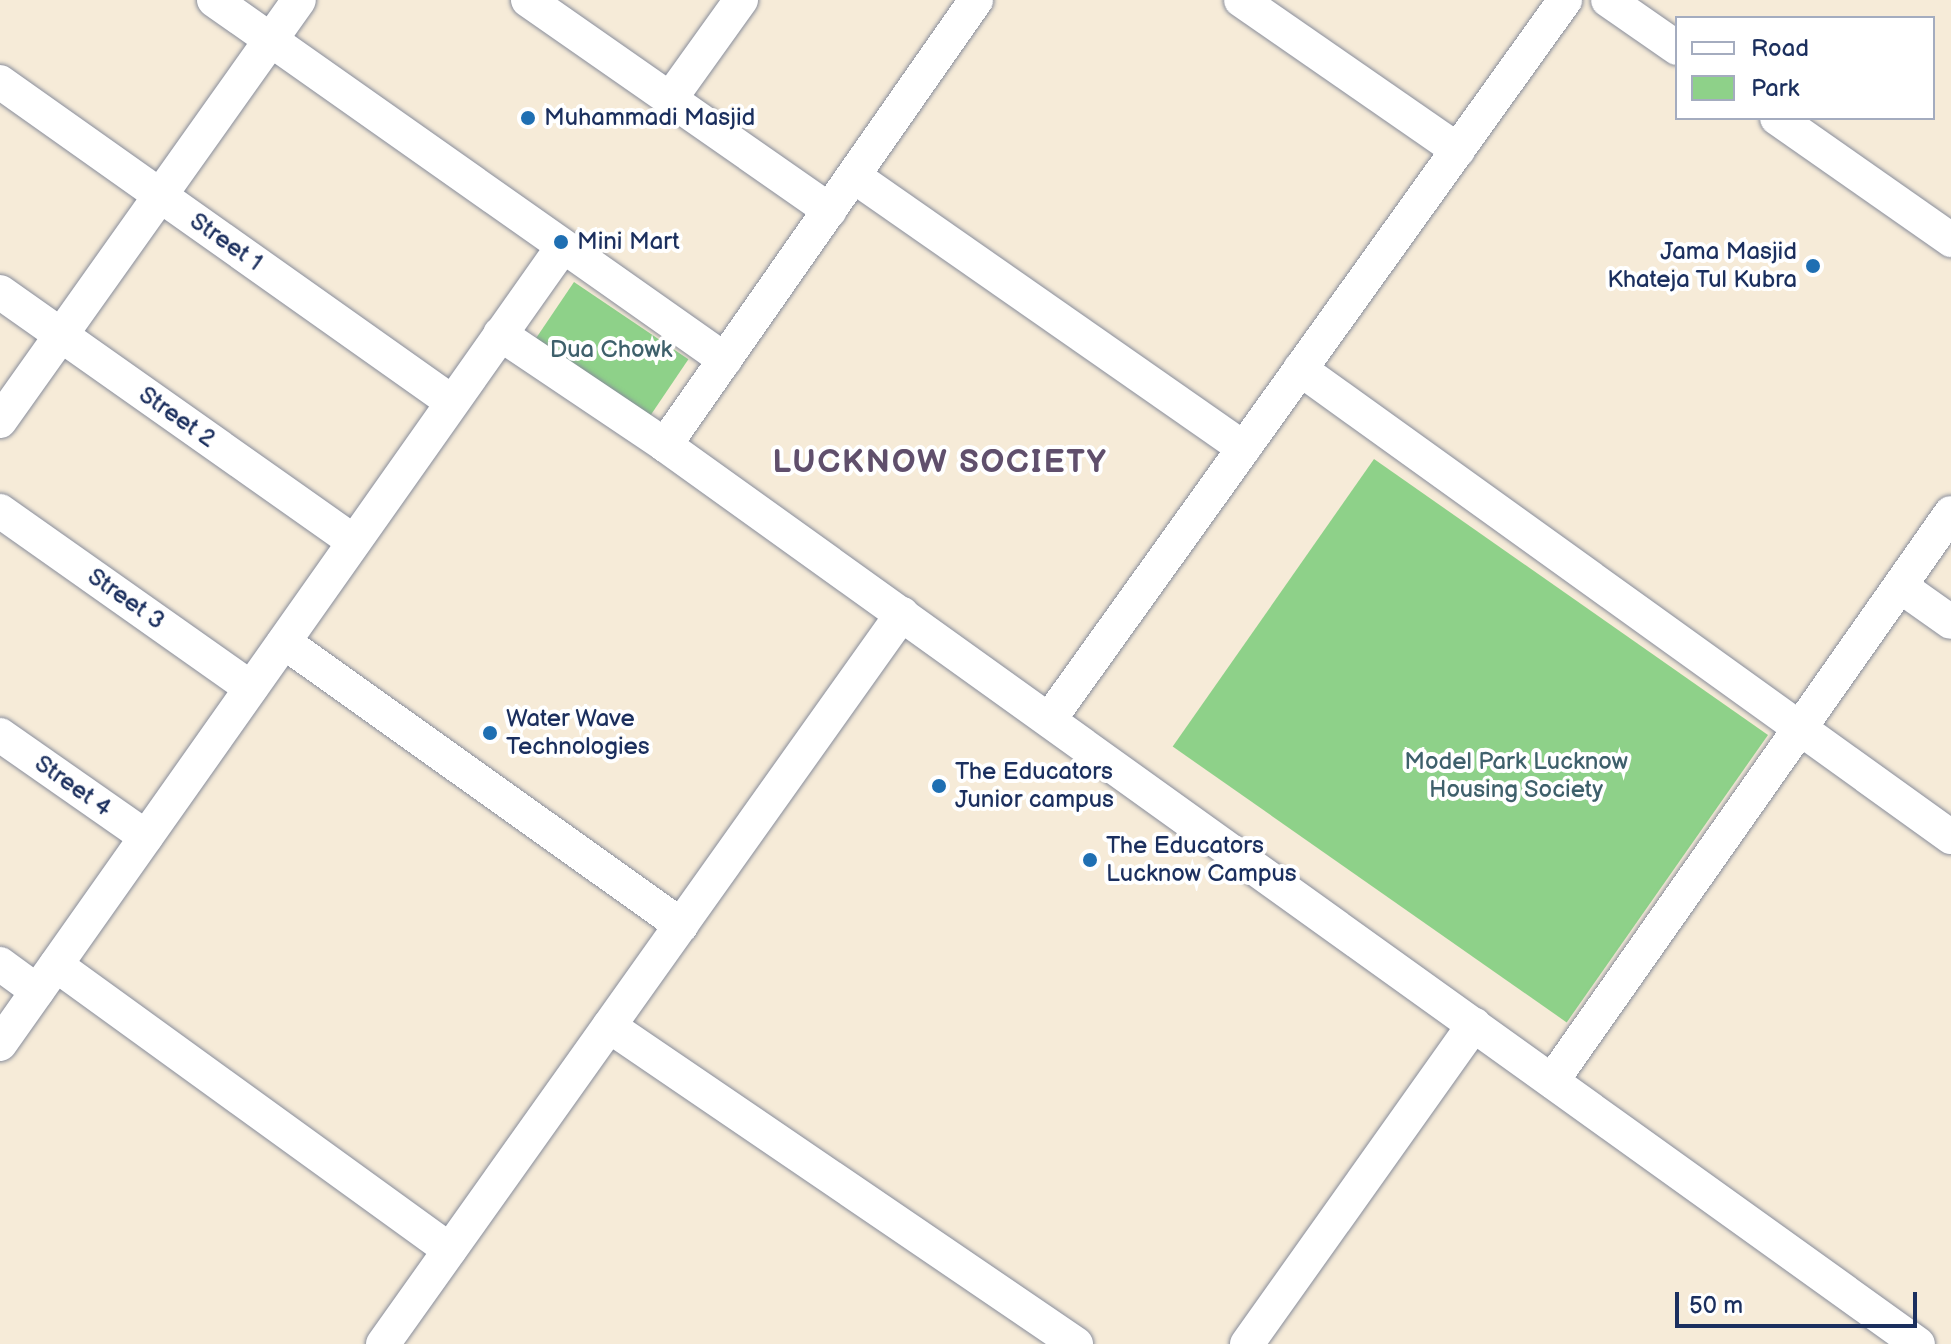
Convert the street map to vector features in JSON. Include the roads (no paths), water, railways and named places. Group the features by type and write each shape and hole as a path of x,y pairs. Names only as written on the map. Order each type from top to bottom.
{"street":[{"path":"214,0 561,249 725,360"},
{"path":"0,421 299,0"},
{"path":"528,0 830,211"},
{"path":"670,99 741,0"},
{"path":"665,445 976,0"},
{"path":"1241,0 1458,150"},
{"path":"1049,720 1565,0"},
{"path":"1608,0 1675,47"},
{"name":"Street 1","path":"0,82 452,402"},
{"path":"1780,120 1951,240"},
{"path":"855,177 1244,448"},
{"path":"0,1044 561,249"},
{"name":"Street 2","path":"0,292 354,542"},
{"path":"500,334 665,445 1918,1344"},
{"path":"1300,369 1951,837"},
{"name":"Street 3","path":"0,511 251,688"},
{"path":"1552,1081 1951,513"},
{"path":"1900,586 1951,622"},
{"path":"383,1344 902,614"},
{"path":"284,642 681,925"},
{"name":"Street 4","path":"0,735 146,837"},
{"path":"0,964 46,978 450,1250"},
{"path":"1247,1344 1474,1025"},
{"path":"609,1026 1076,1344"}],"place":[{"name":"Muhammadi Masjid","path":"528,118"},
{"name":"Mini Mart","path":"561,242"},
{"name":"Jama Masjid Khateja Tul Kubra","path":"1813,266"},
{"name":"Water Wave Technologies","path":"490,733"},
{"name":"The Educators Junior campus","path":"939,786"},
{"name":"The Educators Lucknow Campus","path":"1090,860"}],"district":[{"name":"LUCKNOW SOCIETY","path":"940,463"}],"park label":[{"name":"Dua Chowk","path":"611,350"},
{"name":"Model Park Lucknow Housing Society","path":"1516,776"}]}
